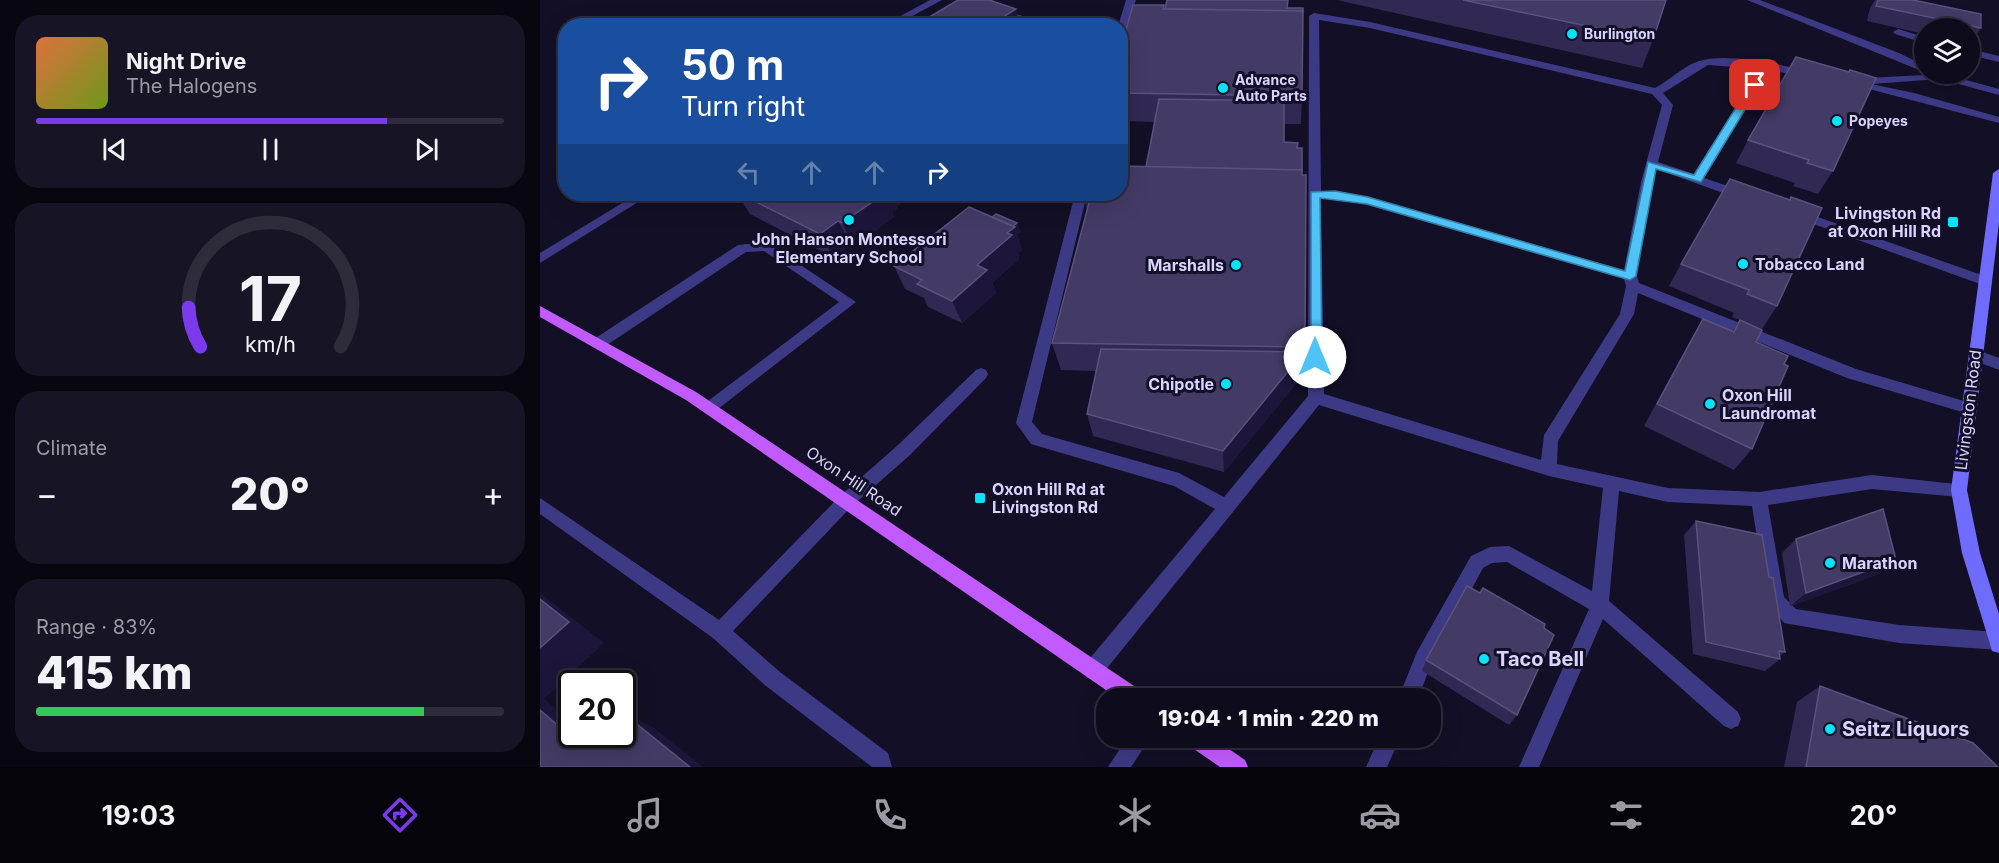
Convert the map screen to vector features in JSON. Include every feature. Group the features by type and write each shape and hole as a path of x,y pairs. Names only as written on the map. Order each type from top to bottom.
{"main road":[{"name":"Livingston Road","path":"1999,173 1993,260 1985,281 1959,490 1971,553 1999,642"},
{"name":"Oxon Hill Road","path":"540,311 709,408 1120,688"},
{"path":"1210,748 1238,767"}],"lane":[{"path":"902,18 937,0"},
{"path":"967,0 1022,18"},
{"path":"1125,18 1131,0"},
{"path":"1752,0 1914,64"},
{"path":"1093,670 1316,398 1314,12 1656,92 1666,100 1668,105 1652,164 1627,314 1550,440 1550,469"},
{"path":"1898,32 1914,37"},
{"path":"1980,54 1999,59"},
{"path":"1656,92 1674,84 1702,63 1767,66 1818,76"},
{"path":"1697,179 1767,66"},
{"path":"1914,77 1847,82 1910,95 1999,120"},
{"path":"1969,84 1999,92"},
{"path":"1652,164 1762,201"},
{"path":"1314,195 1335,195 1368,201 1632,281 1852,374 1969,408"},
{"path":"540,259 634,201"},
{"path":"1079,201 1024,423 1037,439 1179,480 1226,507"},
{"path":"1783,209 1985,281"},
{"path":"599,344 743,248 754,245 765,246 849,302 709,408"},
{"path":"1975,356 1999,364"},
{"path":"720,632 846,501 903,450 981,374"},
{"path":"1316,398 1550,469 1668,495 1759,499 1872,482 1959,490"},
{"path":"1529,767 1600,605 1612,483"},
{"path":"1759,499 1776,601 1791,617 1899,634 1999,642"},
{"path":"540,505 720,632 773,679 881,760 882,767"},
{"path":"1412,688 1424,659 1477,562 1490,555 1509,554 1600,605 1731,719"},
{"path":"1118,767 1132,748"},
{"path":"1376,767 1385,748"}],"building":[{"path":"958,0 989,0 1016,9 1002,18 928,18"},
{"path":"1167,0 1288,0 1287,8 1303,8 1303,11 1165,9"},
{"path":"1463,0 1666,0 1653,40"},
{"path":"1878,0 1913,0 1981,14 1981,28 1980,18 1934,18 1876,6"},
{"path":"1133,5 1164,5 1163,9 1303,11 1302,96 1128,93 1128,23"},
{"path":"1796,57 1876,78 1833,171 1807,163 1809,160 1748,140"},
{"path":"1159,99 1284,101 1284,142 1298,143 1297,148 1302,148 1302,170 1146,167"},
{"path":"1128,166 1302,170 1302,175 1306,175 1305,347 1052,343 1089,201 1128,201"},
{"path":"1730,179 1790,200 1791,197 1822,208 1777,306 1747,294 1749,290 1681,264"},
{"path":"754,201 874,201 842,223 838,221 820,234"},
{"path":"969,207 1015,227 1007,233 1012,235 977,265 987,270 952,301 917,284 922,280 894,266"},
{"path":"996,214 1017,223 1013,226 992,217"},
{"path":"1703,319 1734,332 1740,320 1762,330 1756,342 1788,356 1784,364 1788,366 1752,449 1657,404"},
{"path":"1101,349 1304,352 1223,451 1087,414"},
{"name":"Marathon","path":"1883,509 1896,560 1806,593 1796,539"},
{"path":"1696,521 1762,535 1769,577 1773,578 1785,652 1779,651 1780,659 1706,642"},
{"name":"Taco Bell","path":"1467,586 1480,593 1483,588 1545,624 1544,628 1554,635 1517,715 1426,660"},
{"path":"540,599 569,622 540,648"},
{"path":"1820,686 1973,743 1998,767 1806,767"},
{"path":"540,710 558,725 558,748 636,748 636,723 690,767 540,767"}],"place":[{"name":"Burlington","path":"1572,34"},
{"name":"Advance Auto Parts","path":"1223,88"},
{"name":"Popeyes","path":"1837,121"},
{"name":"John Hanson Montessori Elementary School","path":"849,220"},
{"name":"Livingston Rd at Oxon Hill Rd","path":"1953,222"},
{"name":"Tobacco Land","path":"1743,264"},
{"name":"Marshalls","path":"1236,265"},
{"name":"Chipotle","path":"1226,384"},
{"name":"Oxon Hill Laundromat","path":"1710,404"},
{"name":"Oxon Hill Rd at Livingston Rd","path":"980,498"},
{"name":"Marathon","path":"1830,563"},
{"name":"Taco Bell","path":"1484,659"},
{"name":"Seitz Liquors","path":"1830,729"}],"route":[{"path":"1315,357 1314,195 1335,195 1368,201 1630,276 1652,164 1697,179 1755,85"}]}
